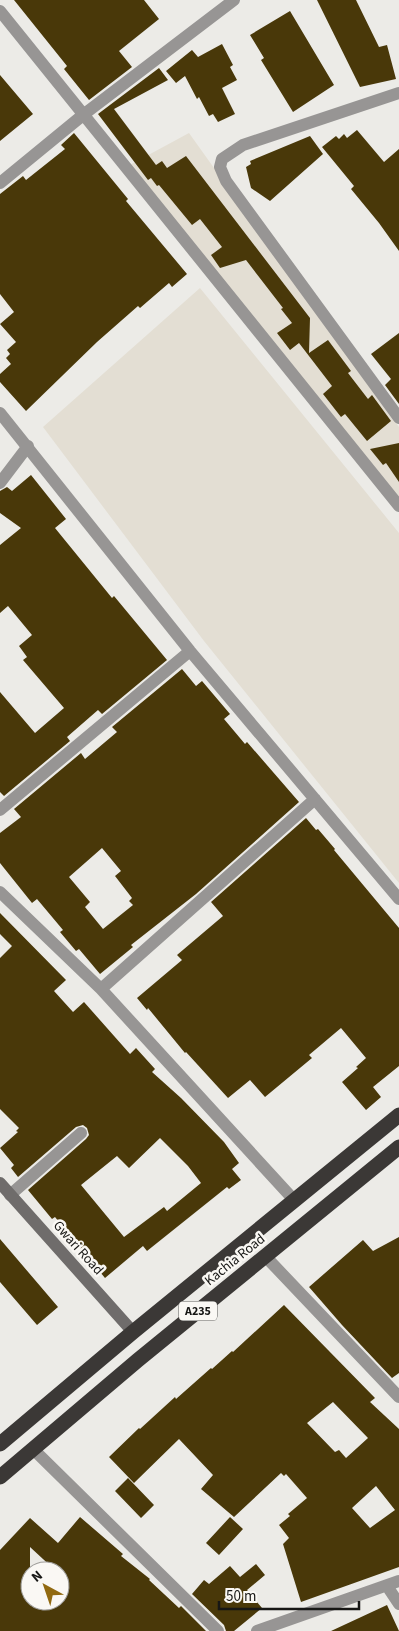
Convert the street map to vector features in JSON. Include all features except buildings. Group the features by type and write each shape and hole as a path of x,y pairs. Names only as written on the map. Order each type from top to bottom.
{"highway":[{"name":"Kachia Road","path":"0,1444 133,1332 399,1115"},
{"name":"Kachia Road","path":"0,1477 399,1147"}],"street":[{"path":"0,183 82,115 234,0"},
{"path":"0,11 399,506"},
{"path":"399,92 243,145 222,159 220,167 226,181 399,418"},
{"path":"0,413 190,651 399,899"},
{"path":"0,483 28,446"},
{"path":"0,810 190,651"},
{"path":"101,989 315,800"},
{"path":"0,892 101,989 294,1200"},
{"path":"10,1195 81,1133"},
{"name":"Gwari Road","path":"0,1183 133,1332"},
{"path":"265,1256 397,1391"},
{"path":"34,1449 218,1631"},
{"path":"257,1631 393,1584 399,1604"}],"shaded area":[{"path":"189,133 399,427 399,498 128,166"},
{"path":"200,288 399,533 399,883 204,641 43,427"}]}
